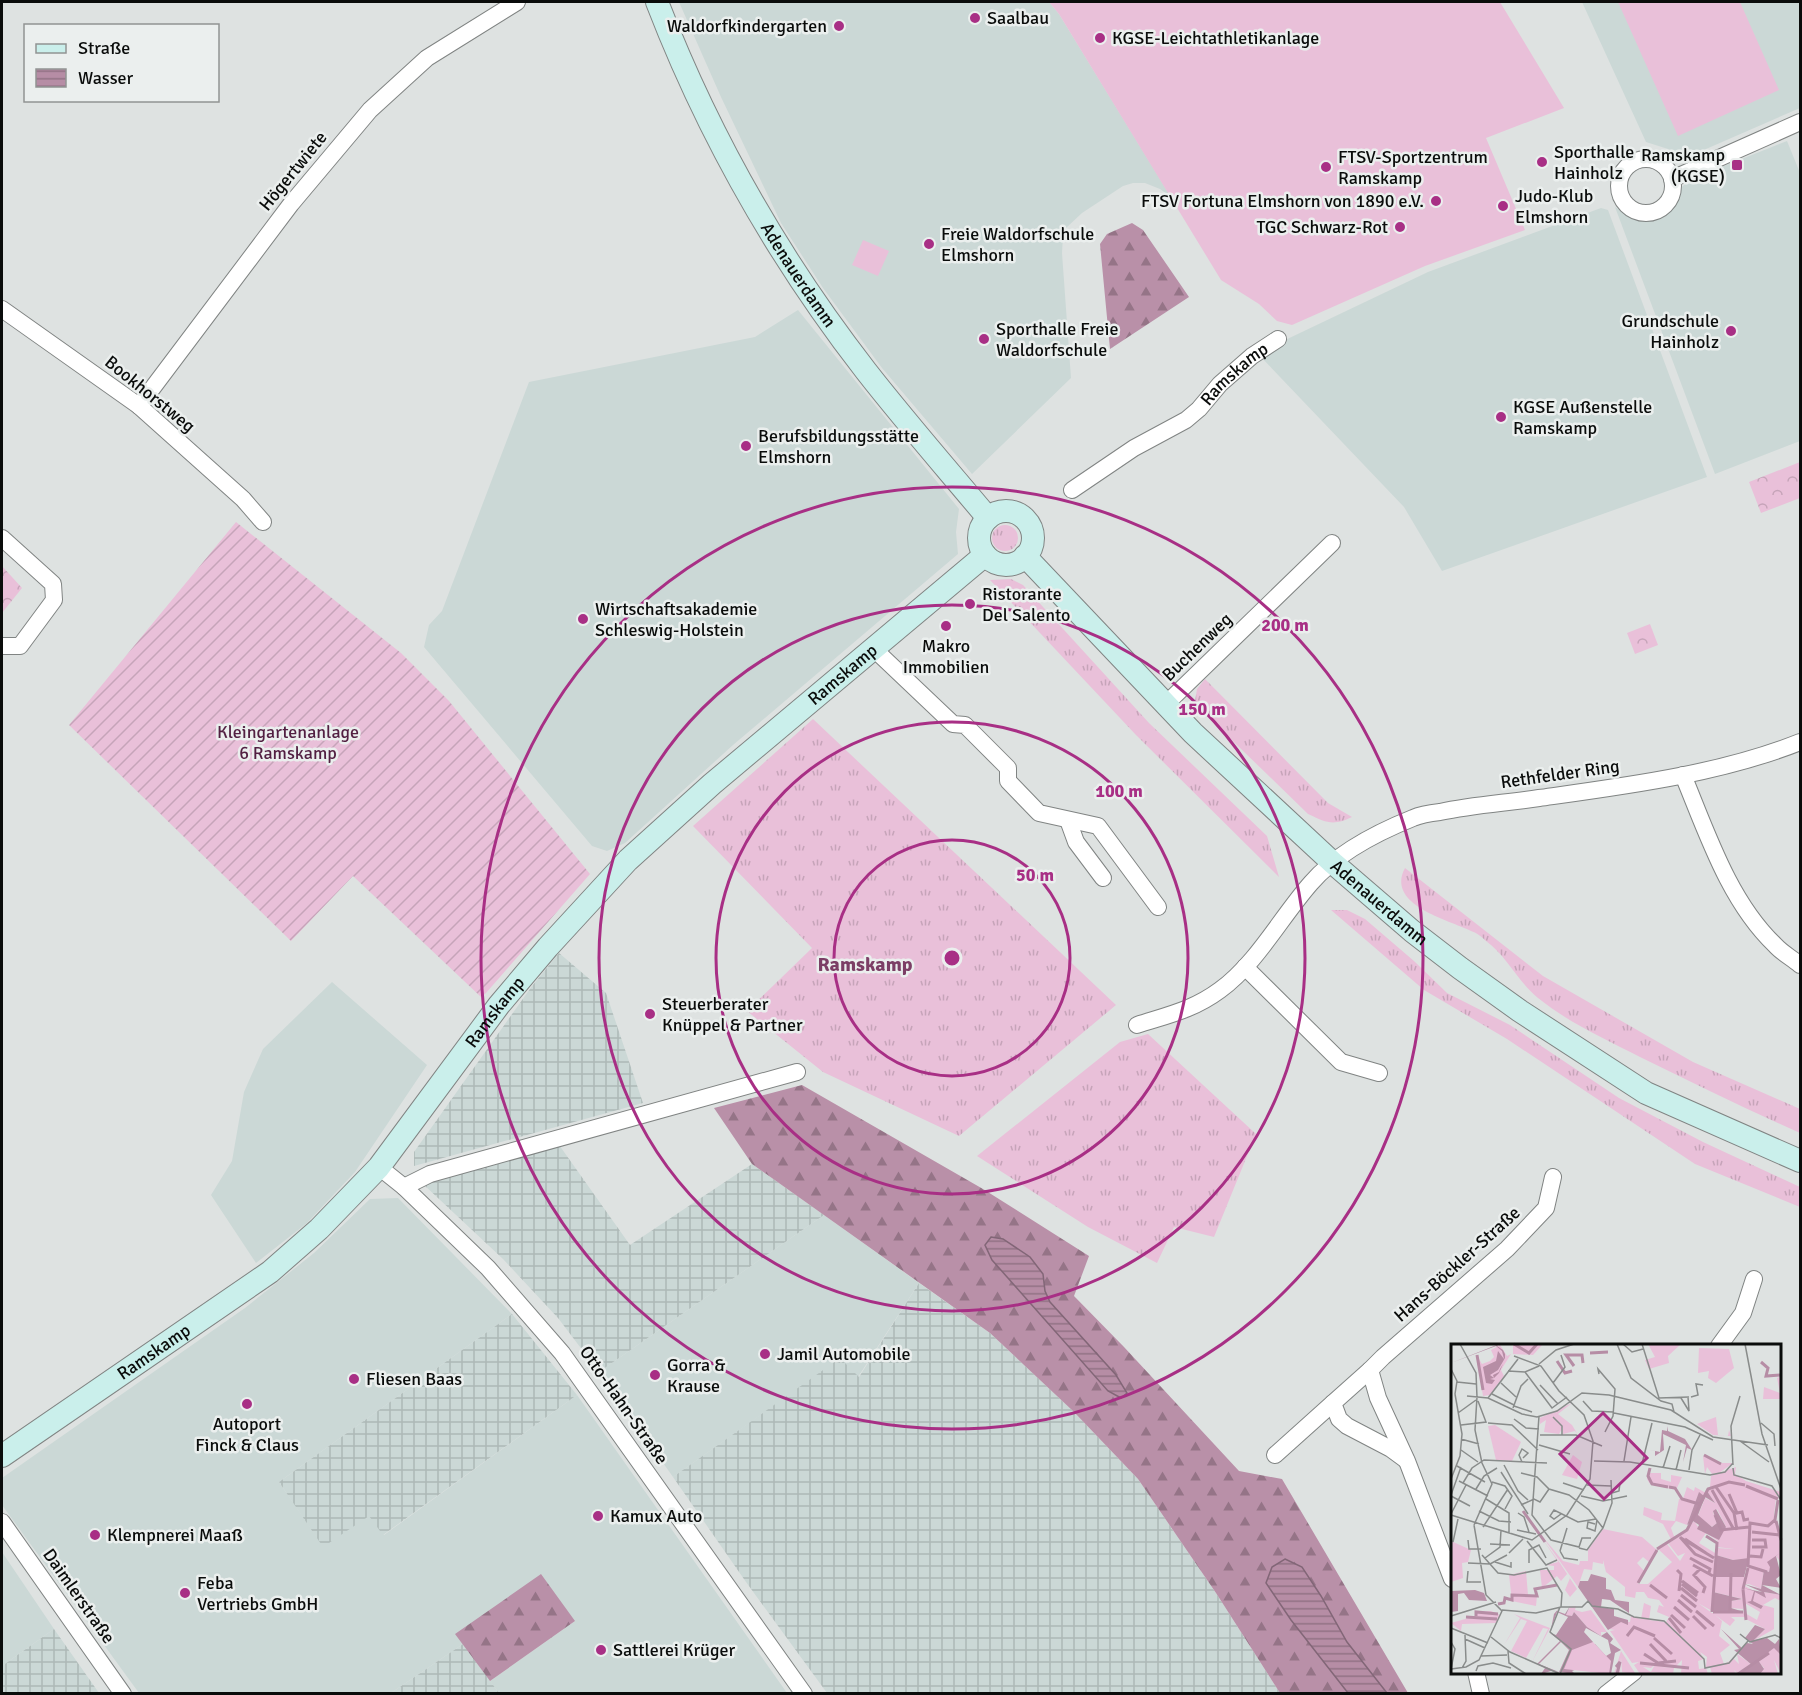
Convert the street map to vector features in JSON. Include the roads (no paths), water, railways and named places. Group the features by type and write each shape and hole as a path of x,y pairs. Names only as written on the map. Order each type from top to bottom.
{"street":[{"name":"Högertwiete","path":"139,406 291,204 364,116 427,58 517,2"},
{"name":"Adenauerdamm","path":"657,2 701,105 770,231 811,296 866,372 988,518"},
{"path":"1672,178 1800,122"},
{"name":"Bookhorstweg","path":"2,309 139,406 243,499 263,522"},
{"name":"Ramskamp","path":"1072,490 1134,448 1186,420 1199,409 1220,384 1252,356 1278,339"},
{"path":"1004,511 1020,515 1026,520 1031,529 1032,539 1030,548 1018,562 1000,564 985,555 979,539 983,524 988,518 1004,511"},
{"path":"2,538 53,584 54,600 20,645 2,646"},
{"name":"Buchenweg","path":"1166,704 1332,543"},
{"name":"Ramskamp","path":"2,1456 270,1272 319,1229 379,1167 499,1005 548,947 628,860 712,784 985,555"},
{"name":"Adenauerdamm","path":"1025,556 1193,733 1333,863 1412,931 1520,1011 1646,1093 1800,1161"},
{"path":"874,649 953,724 965,725 1008,768 1008,782 1039,813 1098,826 1158,907"},
{"name":"Rethfelder Ring","path":"1137,1024 1190,1009 1221,990 1245,967 1276,930 1311,882 1333,863 1378,834 1416,816 1462,807 1537,799 1683,776 1776,752 1800,742"},
{"path":"1683,776 1713,847 1741,904 1775,946 1800,965"},
{"path":"1068,820 1076,842 1103,878"},
{"path":"1245,967 1341,1062 1379,1073"},
{"path":"404,1187 430,1174 797,1072"},
{"name":"Otto-Hahn-Straße","path":"379,1167 404,1187 498,1278 562,1353 804,1694"},
{"name":"Hans-Böckler-Straße","path":"1275,1455 1515,1241 1546,1208 1552,1177"},
{"path":"1720,1344 1743,1313 1755,1279"},
{"path":"1370,1370 1378,1398 1407,1461 1451,1571"},
{"path":"1333,1403 1339,1419 1347,1426 1391,1449 1407,1461"},
{"name":"Daimlerstraße","path":"2,1522 123,1694"},
{"path":"1476,1674 1481,1694"},
{"path":"1606,1694 1631,1674"}],"water":[{"path":"991,1237 1003,1239 1030,1257 1043,1274 1045,1291 1050,1302 1116,1375 1127,1393 1121,1398 1108,1391 992,1260 985,1245"},
{"path":"1285,1559 1302,1567 1347,1642 1387,1693 1348,1693 1291,1620 1266,1583 1272,1567"}],"place":[{"name":"Saalbau","path":"975,18"},
{"name":"Waldorfkindergarten","path":"839,26"},
{"name":"KGSE-Leichtathletikanlage","path":"1100,38"},
{"name":"Sporthalle Hainholz","path":"1542,162"},
{"name":"Ramskamp (KGSE)","path":"1737,165"},
{"name":"FTSV-Sportzentrum Ramskamp","path":"1326,167"},
{"name":"FTSV Fortuna Elmshorn von 1890 e.V.","path":"1436,201"},
{"name":"Judo-Klub Elmshorn","path":"1503,206"},
{"name":"TGC Schwarz-Rot","path":"1400,227"},
{"name":"Freie Waldorfschule Elmshorn","path":"929,244"},
{"name":"Grundschule Hainholz","path":"1731,331"},
{"name":"Sporthalle Freie Waldorfschule","path":"984,339"},
{"name":"KGSE Außenstelle Ramskamp","path":"1501,417"},
{"name":"Berufsbildungsstätte Elmshorn","path":"746,446"},
{"name":"Ristorante Del Salento","path":"970,604"},
{"name":"Wirtschaftsakademie Schleswig-Holstein","path":"583,619"},
{"name":"Makro Immobilien","path":"946,626"},
{"name":"Steuerberater Knüppel & Partner","path":"650,1014"},
{"name":"Jamil Automobile","path":"765,1354"},
{"name":"Gorra & Krause","path":"655,1375"},
{"name":"Fliesen Baas","path":"354,1379"},
{"name":"Autoport Finck & Claus","path":"247,1404"},
{"name":"Kamux Auto","path":"598,1516"},
{"name":"Klempnerei Maaß","path":"95,1535"},
{"name":"Feba Vertriebs GmbH","path":"185,1593"},
{"name":"Sattlerei Krüger","path":"601,1650"}],"district":[{"name":"Ramskamp","path":"865,964"}],"park label":[{"name":"Kleingartenanlage 6 Ramskamp","path":"288,742"}]}
